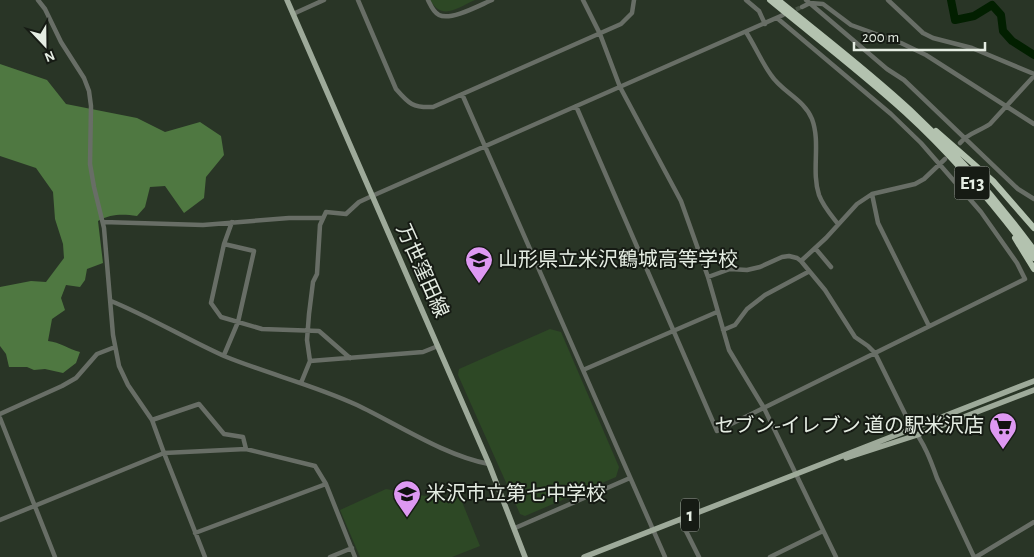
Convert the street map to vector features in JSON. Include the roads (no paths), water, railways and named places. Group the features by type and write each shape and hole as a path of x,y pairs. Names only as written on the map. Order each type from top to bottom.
{"highway":[{"name":"E13","path":"770,0 906,114 952,161 1003,219 1034,258"},
{"name":"E13","path":"778,0 910,110 974,177 1008,216 1034,250"},
{"path":"910,110 955,146 993,181 1034,228"},
{"path":"1003,219 1034,269"}],"main road":[{"name":"万世窪田線","path":"287,0 489,464 515,528 524,557"},
{"name":"1","path":"584,557 1034,381"},
{"name":"1","path":"796,474 917,435 1034,390"}],"street":[{"path":"38,0 45,9 61,42 84,78 89,91 91,106 90,164 103,222 115,347 119,366 128,385 152,420 205,557"},
{"path":"293,14 324,0"},
{"path":"358,0 396,89 417,108 433,107 622,24 632,13 634,0"},
{"path":"428,0 434,12 441,16 450,17 492,0"},
{"path":"583,0 600,34 620,86 681,201 708,277 729,350 764,408 836,557"},
{"path":"746,0 759,11 765,24"},
{"path":"888,0 923,33 933,38 972,48 1034,75 990,124 982,130 965,137 960,143"},
{"path":"808,2 887,69 904,80 1018,189 1034,199"},
{"path":"802,7 808,2 823,4 850,26 901,43 926,55 1034,124"},
{"path":"301,383 310,361 308,331 313,282 317,274 318,238 322,218 326,212 346,214 359,202 372,196 783,16"},
{"path":"576,106 717,431 1025,279 981,212 921,142 777,18"},
{"path":"746,32 771,74 802,104 810,115 813,122 819,195 838,224"},
{"path":"462,94 665,557"},
{"path":"801,261 858,204 872,194 916,184 945,159"},
{"path":"872,194 878,223 929,326"},
{"path":"103,222 204,224 289,218 322,218"},
{"path":"232,222 224,244 211,303 221,317 262,328 319,331 350,358"},
{"path":"224,244 254,251 238,322 224,355"},
{"path":"815,248 832,267"},
{"path":"708,277 730,269 748,270 782,257 789,256 801,261 808,272 825,290 854,337 875,353 917,435 975,557 1034,522"},
{"path":"1016,263 1022,260"},
{"path":"723,330 735,325 747,309 765,295 808,272"},
{"path":"111,301 142,314 224,355 356,405 414,435 474,461 489,464"},
{"path":"584,370 718,312"},
{"path":"310,361 423,352 438,346"},
{"path":"0,414 76,378 97,354 115,347"},
{"path":"152,420 199,404 224,434 243,437 246,449"},
{"path":"0,418 55,557"},
{"path":"0,520 164,453 246,449 315,466 326,484 355,557"},
{"path":"515,528 630,478"},
{"path":"195,533 326,484"},
{"path":"680,519 699,557"},
{"path":"770,557 824,531"},
{"path":"330,557 352,548"}],"waterway":[{"path":"951,0 955,20 974,16 992,5 1001,15 1003,31 1012,41 1034,55"}],"tunnel":[{"path":"790,12 802,7"}],"place":[{"name":"山形県立米沢鶴城高等学校","path":"479,284"},
{"name":"セブン-イレブン 道の駅米沢店","path":"1003,450"},
{"name":"米沢市立第七中学校","path":"407,518"}]}
